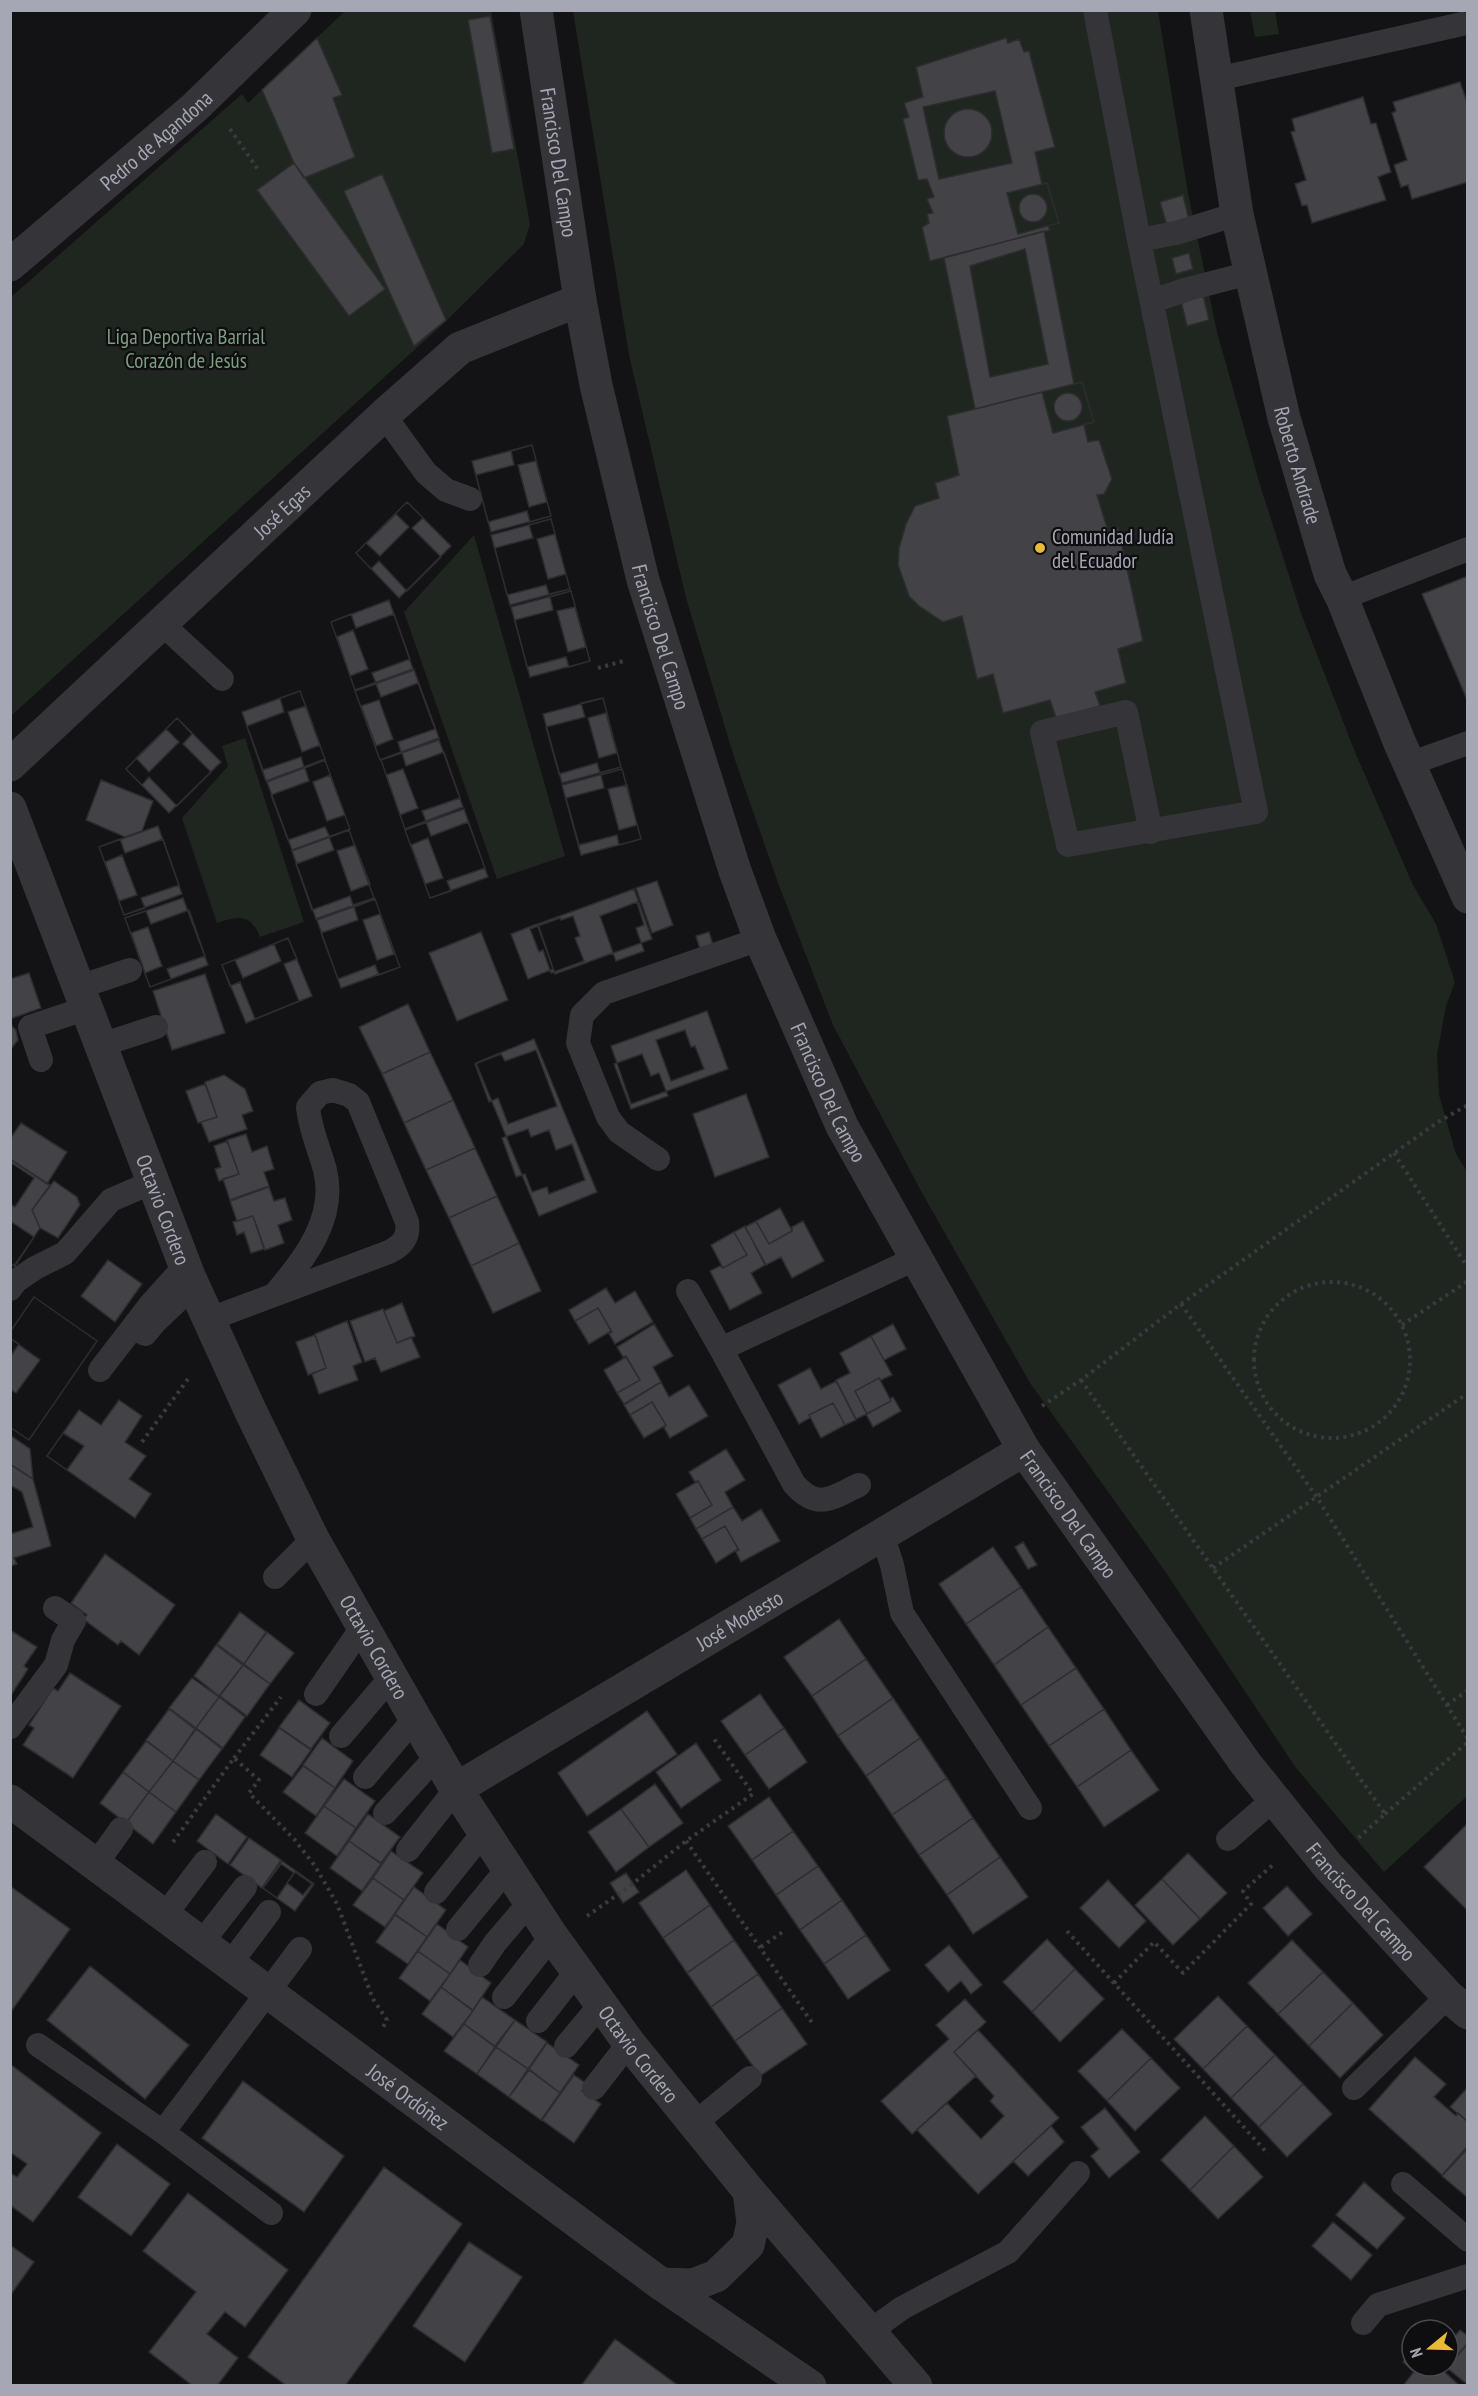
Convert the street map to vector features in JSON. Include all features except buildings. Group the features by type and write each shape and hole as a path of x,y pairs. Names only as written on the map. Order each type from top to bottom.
{"street":[{"name":"Pedro de Agandona","path":"10,265 205,98 295,10"},
{"name":"Francisco Del Campo","path":"536,10 580,300 596,385 643,580 735,871 760,939 842,1126 1018,1438 1246,1764 1328,1866 1458,2004"},
{"name":"Roberto Andrade","path":"1206,10 1237,214 1284,418 1330,573 1409,764 1464,878"},
{"name":"José Egas","path":"10,765 460,348 580,300"},
{"name":"Octavio Cordero","path":"10,808 153,1182 227,1359 313,1539 415,1718 456,1789 552,1936 629,2043 749,2191 916,2385"},
{"name":"José Modesto","path":"456,1789 882,1534 1018,1438"},
{"name":"José Ordóñez","path":"10,1801 661,2284 810,2385"},
{"path":"661,2284 693,2285 716,2276 748,2245 753,2223 749,2191"}],"lane":[{"path":"1095,10 1139,240 1256,812 1150,832 1068,845 1042,732 1126,712 1150,832"},
{"path":"1216,79 1462,24"},
{"path":"1139,240 1176,233 1237,214"},
{"path":"1152,301 1250,273"},
{"path":"384,416 426,473 446,490 470,500"},
{"path":"1342,598 1467,549"},
{"path":"161,623 222,679"},
{"path":"1409,764 1467,743"},
{"path":"658,1159 619,1132 609,1117 578,1043 582,1015 604,993 760,939"},
{"path":"41,1060 30,1027 130,970"},
{"path":"101,1046 156,1027"},
{"path":"210,1319 400,1247 408,1232 407,1222 358,1102 339,1091 320,1093 308,1107 309,1121 326,1172 328,1193 325,1210 320,1228 304,1260 275,1294"},
{"path":"10,1289 16,1281 35,1268 65,1253 111,1200 153,1182"},
{"path":"721,1349 917,1258"},
{"path":"106,1373 155,1322 190,1275"},
{"path":"688,1291 794,1484 805,1496 815,1501 825,1501 859,1485"},
{"path":"882,1534 892,1565 902,1613 1030,1808"},
{"path":"275,1577 313,1539"},
{"path":"10,1727 56,1665 63,1640 74,1621 55,1608"},
{"path":"316,1694 363,1626"},
{"path":"340,1736 392,1676"},
{"path":"364,1778 415,1718"},
{"path":"385,1813 437,1756"},
{"path":"408,1850 456,1789"},
{"path":"1228,1839 1274,1800"},
{"path":"96,1864 121,1828"},
{"path":"436,1892 484,1832"},
{"path":"165,1915 205,1862"},
{"path":"458,1929 508,1868"},
{"path":"202,1942 245,1887"},
{"path":"480,1965 495,1943 530,1902"},
{"path":"230,1964 269,1912"},
{"path":"504,1997 552,1936"},
{"path":"163,2132 300,1949"},
{"path":"538,2021 576,1971"},
{"path":"566,2046 601,2004"},
{"path":"1354,2088 1458,2004"},
{"path":"594,2088 629,2043"},
{"path":"38,2045 163,2132 271,2213"},
{"path":"695,2123 750,2078"},
{"path":"870,2332 902,2308 1008,2252 1078,2173"},
{"path":"1403,2184 1467,2240"},
{"path":"1363,2323 1378,2305 1467,2276"}],"path":[{"path":"205,98 260,171"},
{"path":"1018,1438 1080,1380 1181,1304 1394,1153 1467,1105"},
{"path":"1394,1153 1467,1268"},
{"path":"1330,1281 1352,1284 1372,1293 1390,1306 1402,1325 1409,1346 1410,1369 1404,1390 1392,1409 1377,1425 1356,1434 1334,1438 1312,1435 1292,1427 1274,1413 1262,1394 1255,1373 1254,1350 1260,1329 1271,1310 1288,1294 1308,1284 1330,1281"},
{"path":"1402,1325 1467,1281"},
{"path":"1181,1304 1316,1496 1467,1740 1328,1866"},
{"path":"142,1442 188,1379 227,1359"},
{"path":"1080,1380 1385,1814"},
{"path":"1213,1569 1467,1394"},
{"path":"1447,1705 1467,1690"},
{"path":"168,1849 282,1695"},
{"path":"590,1914 626,1890 686,1841 753,1794 712,1736"},
{"path":"234,1758 259,1780 249,1793 294,1839 315,1866 337,1904 373,1999 387,2020 360,2059"},
{"path":"1114,1983 1154,1942 1183,1973 1251,1904 1243,1891 1303,1835"},
{"path":"686,1841 813,2024"},
{"path":"760,1947 784,1931"},
{"path":"1067,1931 1268,2154"}],"green space":[{"name":"Liga Deportiva Barrial Corazón de Jesús","path":"345,11 491,11 530,224 524,244 443,324 11,716 11,297 242,94 248,103"},
{"path":"573,11 1158,11 1188,193 1217,332 1260,485 1302,616 1355,752 1413,885 1436,924 1455,982 1446,1006 1437,1054 1439,1095 1456,1154 1468,1173 1467,1796 1384,1872 1296,1768 1167,1574 1030,1383 921,1191 833,1025 778,883 734,757 686,598 629,355"},
{"path":"1250,11 1275,11 1279,34 1255,37"},
{"path":"474,535 565,856 497,879 404,612"},
{"path":"245,738 304,922 260,937 252,924 243,918 217,923 182,818 228,766 222,746"}],"place":[{"name":"Comunidad Judía del Ecuador","path":"1040,548"}]}
